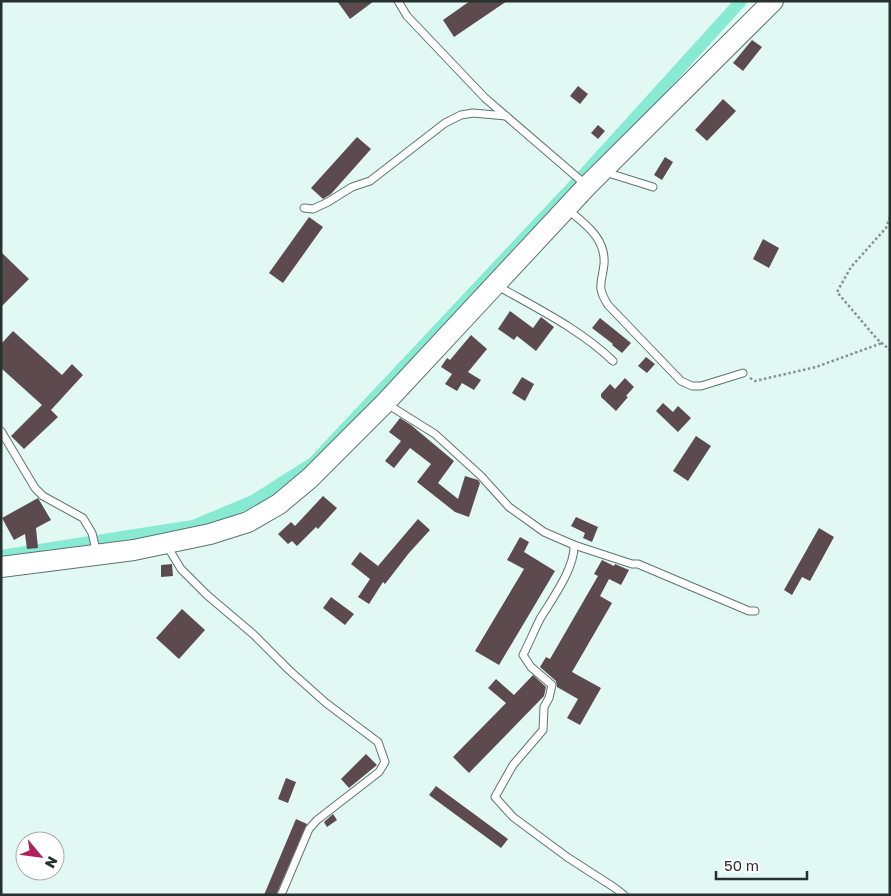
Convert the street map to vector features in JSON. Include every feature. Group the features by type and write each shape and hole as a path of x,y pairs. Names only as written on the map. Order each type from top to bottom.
{"street":[{"path":"1,567 165,544 210,534 248,522 278,504 310,478 385,403 602,171 773,1"}],"lane":[{"path":"398,1 406,16 485,98 588,186"},
{"path":"304,208 313,209 352,187 370,181 445,123 461,115 473,113 506,116"},
{"path":"602,171 653,187"},
{"path":"567,209 593,230 600,242 604,262 600,284 601,294 608,305 680,381 692,386 701,386 743,373"},
{"path":"496,284 578,332 601,349 613,361"},
{"path":"385,403 434,434 481,476 515,511 544,532 632,564 638,564 749,611 756,611"},
{"path":"1,431 35,488 43,496 82,518 92,534 98,554"},
{"path":"165,544 181,569 208,596 326,703 378,742 385,762 379,772 317,820 309,829 281,895"},
{"path":"574,544 575,551 571,563 539,621 523,655 531,667 552,685 549,698 544,707 543,730 513,765 495,797 513,817 567,857 624,895"}],"path":[{"path":"890,216 886,228 850,268 837,292 890,350"},
{"path":"743,373 755,381 816,367 882,342"}],"building":[{"path":"337,1 374,1 350,19"},
{"path":"470,1 507,1 454,37 443,20"},
{"path":"752,40 762,47 743,71 733,63"},
{"path":"578,86 588,94 580,104 570,96"},
{"path":"723,99 736,111 707,141 695,130"},
{"path":"598,125 605,131 598,139 591,133"},
{"path":"357,137 371,149 331,194 323,199 311,188"},
{"path":"665,157 673,162 662,180 654,175"},
{"path":"309,217 323,227 283,283 269,273"},
{"path":"763,239 779,248 769,268 753,259"},
{"path":"1,252 29,279 1,307"},
{"path":"510,311 533,328 541,317 554,327 536,351 517,336 514,340 498,329"},
{"path":"600,318 631,343 622,353 592,328"},
{"path":"13,331 62,375 72,364 83,375 51,410 58,417 24,449 11,436 42,405 1,368 1,344"},
{"path":"471,335 487,349 468,372 481,380 474,390 462,383 457,391 445,384 452,374 441,367 447,358 450,360"},
{"path":"646,357 655,364 647,373 638,366"},
{"path":"522,377 534,384 525,401 512,393"},
{"path":"625,378 634,387 616,411 601,397 601,394 610,384 615,389"},
{"path":"663,403 673,412 678,406 691,418 678,432 656,411"},
{"path":"400,418 454,461 438,483 458,499 465,476 478,480 480,483 469,517 455,512 417,482 431,464 410,448 394,468 385,461 401,441 389,432"},
{"path":"696,436 711,446 688,481 673,471"},
{"path":"323,496 337,508 318,529 316,527 297,546 292,541 288,544 278,534 291,522 295,526"},
{"path":"38,498 51,520 36,528 38,548 27,549 25,534 14,540 2,518"},
{"path":"576,517 598,527 592,542 583,538 585,533 571,526"},
{"path":"418,519 430,530 385,584 383,582 369,604 358,597 370,579 351,564 360,552 378,566"},
{"path":"819,528 834,537 810,581 802,577 792,595 784,590"},
{"path":"520,537 529,542 524,552 555,571 499,665 475,651 524,569 507,560"},
{"path":"602,560 629,570 621,585 609,579 600,596 612,603 572,672 601,688 580,725 567,718 578,699 557,687 556,681 540,667 546,657 550,659 598,576 594,574"},
{"path":"172,564 173,576 161,577 161,565"},
{"path":"331,597 354,614 345,625 323,608"},
{"path":"182,609 205,630 179,659 156,638"},
{"path":"533,675 546,687 544,696 469,773 453,757 506,703 488,688 496,679 514,695"},
{"path":"366,754 377,765 349,788 341,779"},
{"path":"286,778 296,782 288,803 278,799"},
{"path":"436,786 508,839 501,848 429,795"},
{"path":"333,814 337,820 327,827 324,822"},
{"path":"296,819 307,824 276,895 264,895"}],"waterway":[{"path":"1,556 193,526 253,501 313,463 575,184 741,1"}]}
